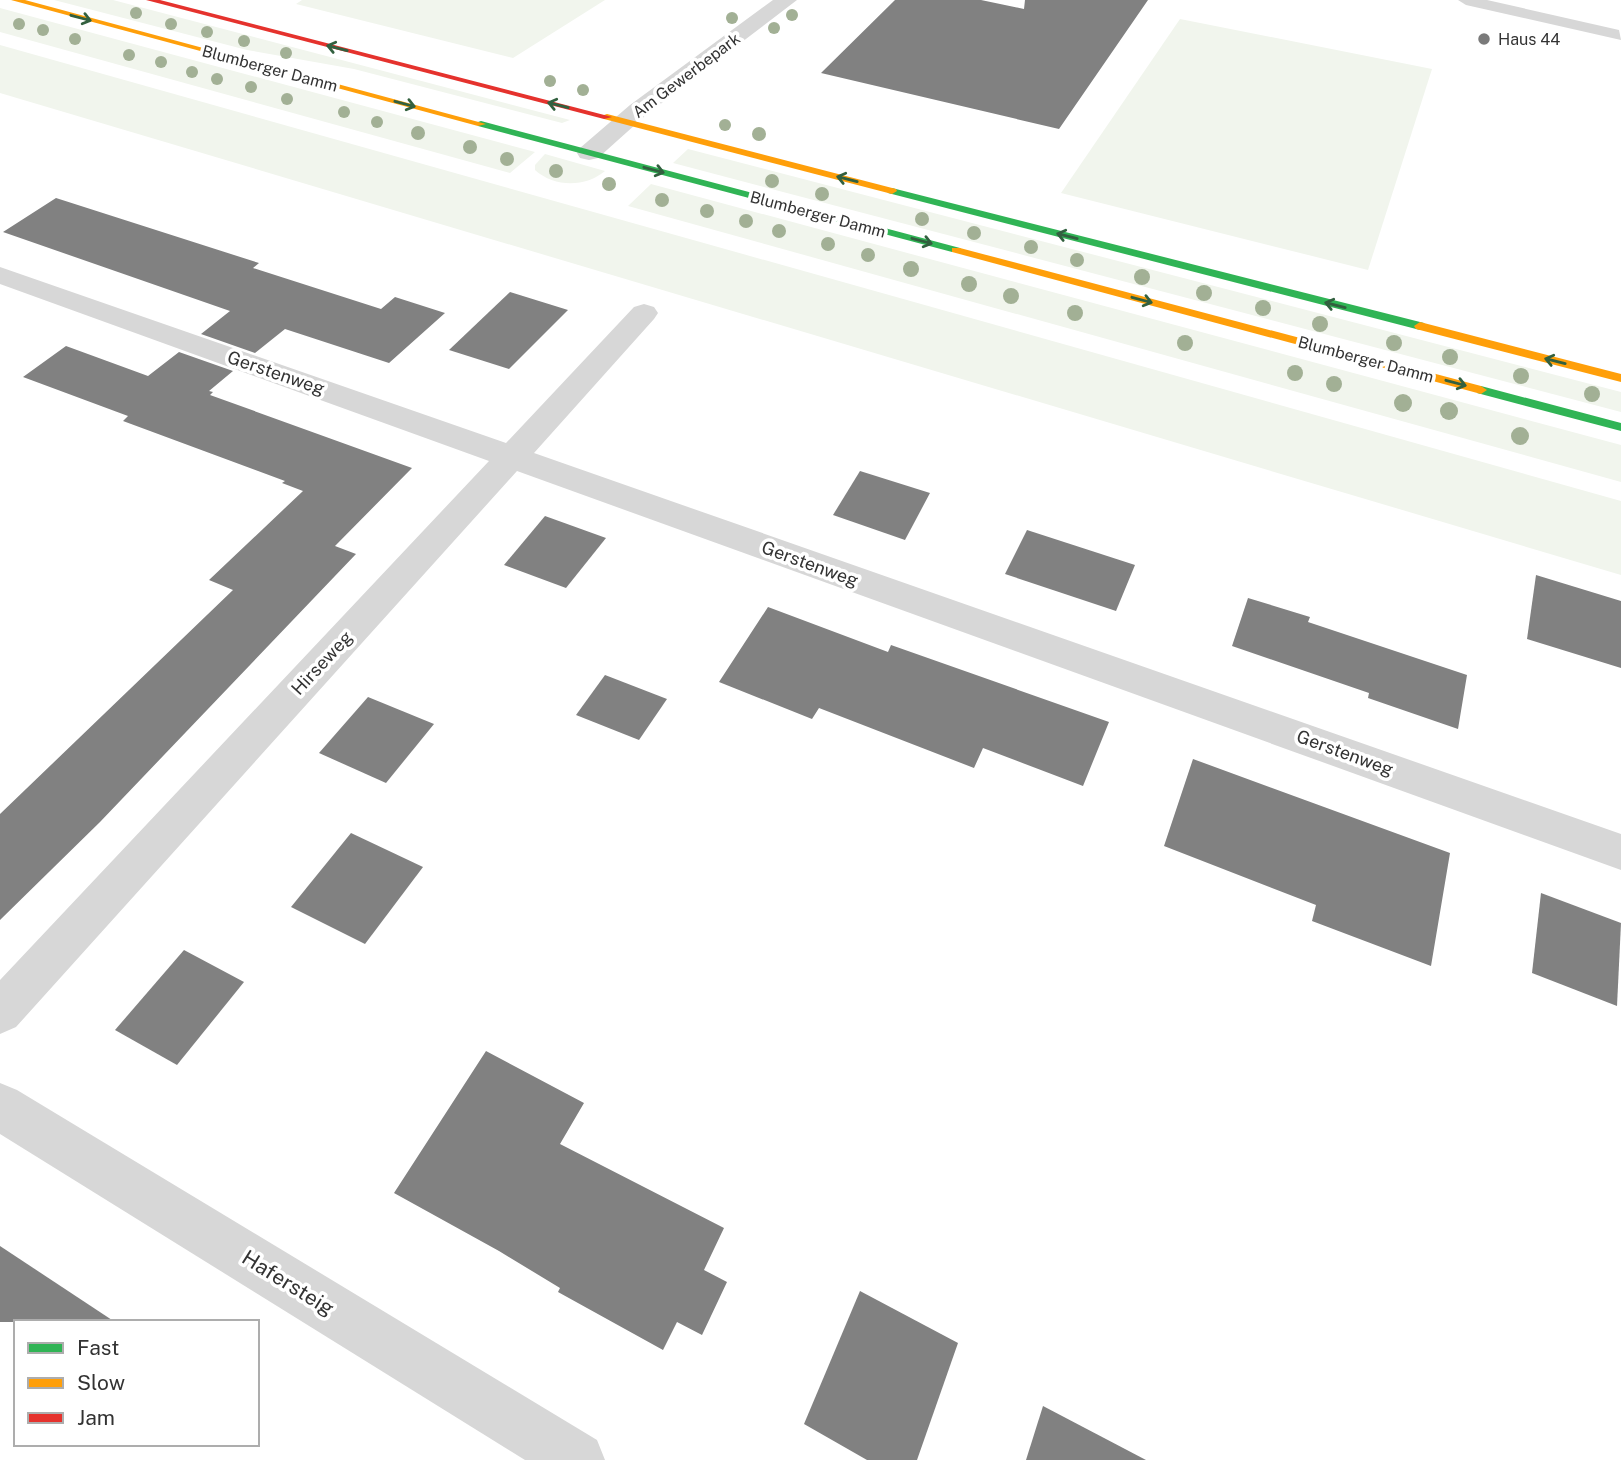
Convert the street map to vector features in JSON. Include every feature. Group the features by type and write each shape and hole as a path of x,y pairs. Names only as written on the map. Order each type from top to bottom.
{"main road":[{"name":"Blumberger Damm","path":"15,0 1621,427"},
{"name":"Blumberger Damm","path":"150,0 1621,378"}],"street":[{"name":"Am Gewerbepark","path":"589,153 624,121 787,0"},
{"name":"Gerstenweg","path":"0,275 1621,852"},
{"name":"Hirseweg","path":"0,1012 644,313"},
{"name":"Hafersteig","path":"0,1107 577,1460"}],"lane":[{"path":"1466,0 1619,35"}],"shaded area":[{"path":"54,0 113,0 570,120 562,123 354,69 247,50"},
{"path":"302,0 605,0 513,58 296,4"},
{"path":"0,8 535,152 510,173 0,32"},
{"path":"1180,19 1432,69 1368,270 1061,193"},
{"path":"0,45 1621,501 1621,575 0,93"},
{"path":"688,149 1621,392 1621,412 673,163"},
{"path":"545,154 605,171 580,182 552,180 535,170 535,165"},
{"path":"651,184 1621,445 1621,482 628,206"}],"building":[{"path":"895,0 981,0 1024,9 1025,0 1148,0 1059,129 821,73"},
{"path":"56,198 259,263 253,268 381,309 395,297 445,313 389,363 285,329 255,353 201,334 230,311 3,232"},
{"path":"510,292 568,310 509,369 449,350"},
{"path":"66,346 148,376 179,352 233,371 209,391 213,392 210,395 412,468 335,546 356,554 100,822 0,920 0,814 233,590 209,580 303,491 282,483 285,481 123,421 128,416 23,377"},
{"path":"860,471 930,493 905,540 833,515"},
{"path":"545,516 606,538 566,588 504,565"},
{"path":"1027,530 1135,565 1116,611 1005,574"},
{"path":"1536,575 1621,601 1621,668 1527,639"},
{"path":"1248,598 1310,617 1308,622 1467,675 1458,729 1368,698 1369,693 1232,646"},
{"path":"768,607 888,652 891,645 1109,722 1083,786 983,748 974,768 819,708 812,719 719,682"},
{"path":"605,675 667,699 639,740 576,715"},
{"path":"368,697 434,724 386,783 319,753"},
{"path":"1193,759 1450,853 1431,966 1312,921 1316,905 1164,846"},
{"path":"351,833 423,867 365,944 291,907"},
{"path":"1541,893 1621,923 1617,1006 1532,973"},
{"path":"184,950 244,982 177,1065 115,1030"},
{"path":"486,1051 584,1103 560,1144 724,1228 704,1270 727,1282 702,1335 677,1322 663,1350 558,1292 560,1288 499,1251 394,1193"},
{"path":"0,1246 112,1320 14,1320 0,1322"},
{"path":"860,1291 958,1343 917,1460 867,1460 804,1424"},
{"path":"1043,1406 1146,1460 1026,1460"}],"traffic: fast":[{"path":"481,124 956,250"},
{"path":"892,191 1420,326"},
{"path":"1481,390 1621,427"}],"traffic: slow":[{"path":"15,0 481,124"},
{"path":"607,117 892,191"},
{"path":"956,250 1481,390"},
{"path":"1420,326 1621,378"}],"traffic: jam":[{"path":"150,0 607,117"}],"place":[{"name":"Haus 44","path":"1484,39"}]}
